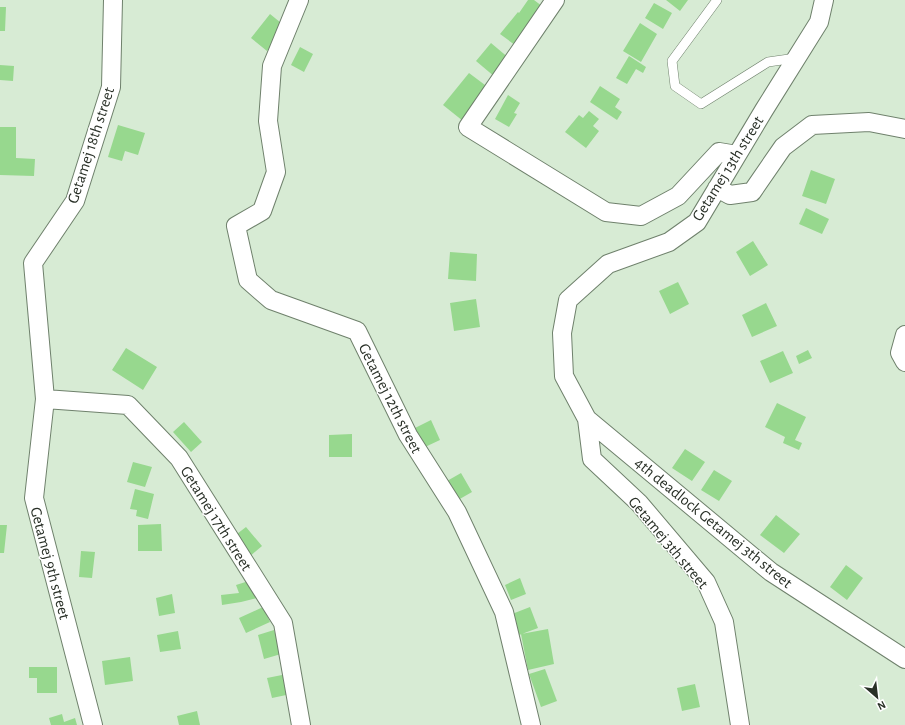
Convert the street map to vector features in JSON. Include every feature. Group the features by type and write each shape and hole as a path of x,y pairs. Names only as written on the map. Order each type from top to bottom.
{"street":[{"name":"Getamej 18th street","path":"45,399 33,263 75,201 111,87 114,0"},
{"name":"Getamej 12th street","path":"299,0 272,66 268,121 276,172 262,211 236,226 248,280 271,300 357,331 408,436 457,512 504,612 531,725"},
{"path":"555,0 468,127 606,212 641,216 678,196 719,152 737,155"},
{"name":"Getamej 13th street","path":"587,419 564,376 562,333 568,300 608,264 669,242 697,222 819,22 824,0"},
{"path":"717,188 730,195 752,192 783,147 812,125 869,122 905,129"},
{"path":"905,335 900,353 905,362"},
{"name":"Getamej 9th street","path":"45,399 34,498 93,725"},
{"name":"Getamej 17th street","path":"45,399 128,405 179,458 283,623 301,725"},
{"name":"4th deadlock Getamej 3th street","path":"587,419 771,572 905,659"},
{"name":"Getamej 3th street","path":"587,419 592,459 639,503 706,582 724,622 740,725"}],"lane":[{"path":"718,0 672,61 675,86 701,104 768,62 796,58"}],"building":[{"path":"528,0 534,0 546,9 519,48 500,34 518,12 519,13"},
{"path":"666,0 688,0 680,11"},
{"path":"654,3 672,13 663,29 645,18"},
{"path":"0,7 6,7 5,31 0,31"},
{"path":"270,14 286,27 267,51 251,38"},
{"path":"640,23 657,34 641,62 623,51"},
{"path":"491,43 510,59 495,77 476,61"},
{"path":"300,47 313,54 304,72 291,65"},
{"path":"629,56 646,67 643,73 636,69 627,84 616,78"},
{"path":"0,65 14,66 13,81 0,80"},
{"path":"469,73 489,88 463,121 443,105"},
{"path":"600,86 620,99 615,107 622,112 617,120 590,102"},
{"path":"508,95 520,103 514,113 517,114 509,127 495,119"},
{"path":"589,111 599,119 593,126 599,131 586,148 565,132 579,115 583,118"},
{"path":"118,125 145,133 138,155 125,151 122,161 108,157"},
{"path":"0,127 16,127 16,158 35,159 34,176 0,175"},
{"path":"811,170 835,179 826,204 802,196"},
{"path":"806,208 829,219 822,234 799,224"},
{"path":"753,241 768,265 750,276 736,252"},
{"path":"450,252 477,254 476,281 448,279"},
{"path":"678,282 689,304 670,314 659,291"},
{"path":"476,299 480,327 454,331 450,303"},
{"path":"766,303 777,326 752,337 742,315"},
{"path":"126,348 157,367 143,390 112,370"},
{"path":"808,350 812,358 799,364 796,356"},
{"path":"783,351 793,373 770,383 760,361"},
{"path":"777,403 806,417 795,440 802,443 799,450 783,443 785,437 765,427"},
{"path":"431,420 440,440 425,447 415,428"},
{"path":"184,422 202,442 191,452 173,432"},
{"path":"352,434 352,457 329,457 329,435"},
{"path":"685,449 705,462 692,481 672,468"},
{"path":"133,462 152,467 145,487 127,482"},
{"path":"714,470 732,481 719,501 701,490"},
{"path":"461,473 472,492 458,500 447,481"},
{"path":"135,489 154,494 148,519 136,516 137,510 130,509"},
{"path":"776,515 800,534 784,553 760,535"},
{"path":"161,524 162,551 138,551 138,525"},
{"path":"0,525 7,525 4,553 0,553"},
{"path":"246,527 262,546 249,557 233,537"},
{"path":"81,551 95,552 92,578 79,577"},
{"path":"846,565 863,578 847,600 830,587"},
{"path":"520,578 526,594 511,600 505,585"},
{"path":"252,580 257,598 222,605 221,595 239,593 236,585"},
{"path":"172,594 175,613 159,616 156,598"},
{"path":"263,607 270,622 246,633 239,618"},
{"path":"530,607 538,628 519,635 512,614"},
{"path":"548,629 554,664 528,670 521,634"},
{"path":"274,630 281,654 264,659 258,635"},
{"path":"178,631 181,649 160,652 157,635"},
{"path":"130,657 133,681 105,685 102,661"},
{"path":"29,667 57,667 57,693 37,693 37,678 29,678"},
{"path":"545,669 557,701 541,707 529,674"},
{"path":"287,674 291,694 272,698 267,678"},
{"path":"695,684 700,707 682,711 677,688"},
{"path":"197,711 200,725 179,725 177,716"},
{"path":"62,714 64,722 75,718 77,725 51,725 49,718"}]}
